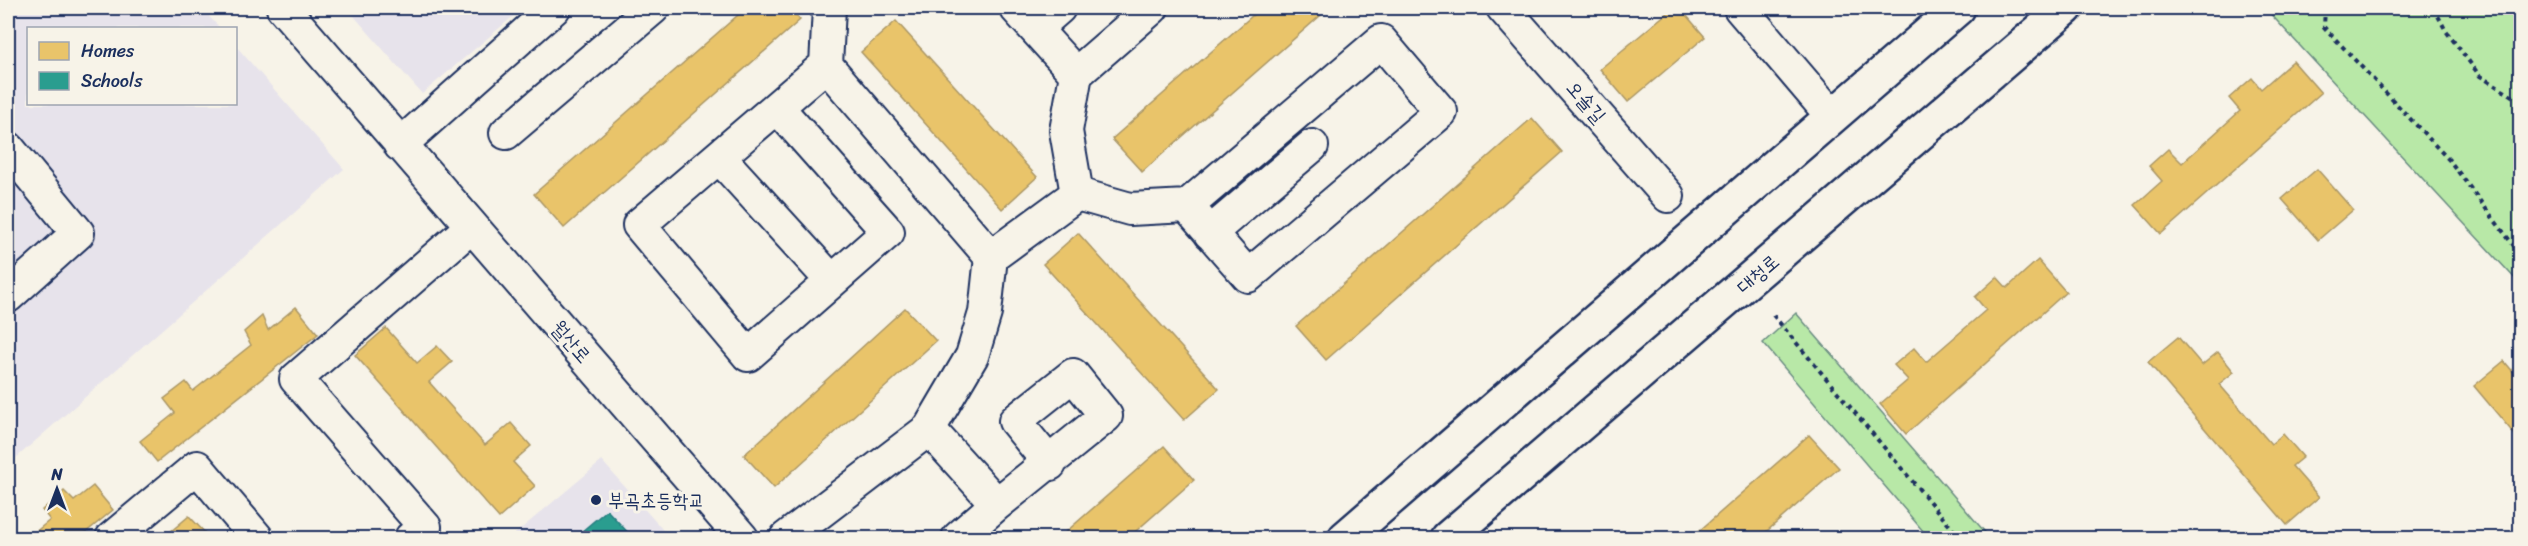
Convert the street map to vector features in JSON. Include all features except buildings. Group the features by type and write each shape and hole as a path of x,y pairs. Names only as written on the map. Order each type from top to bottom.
{"main road":[{"path":"1345,538 1958,8"},
{"name":"대청로","path":"1448,538 2066,8"}],"street":[{"name":"월산로","path":"283,8 742,538"},
{"path":"400,145 554,8"},
{"path":"506,134 652,8"},
{"path":"786,538 929,429 972,356 985,313 991,257 826,65 829,8"},
{"path":"1059,8 1026,18 1076,74"},
{"path":"1077,194 1066,130 1076,74 1152,8"},
{"name":"오솔길","path":"1503,8 1668,196"},
{"path":"1740,8 1832,116"},
{"path":"1077,194 1130,209 1187,206 1381,41 1442,111 1248,276 1187,206"},
{"path":"777,107 888,232 748,355 639,225 826,65"},
{"path":"1210,232 1312,146"},
{"path":"8,148 20,182 78,233 8,296"},
{"path":"718,157 832,281"},
{"path":"991,257 1077,194"},
{"path":"411,538 425,527 296,379 471,227"},
{"path":"929,429 997,504"},
{"path":"958,538 997,504 1050,464"},
{"path":"112,538 197,467 257,538"}],"path":[{"path":"2325,8 2324,27 2450,161 2520,254"},
{"path":"2434,8 2446,32 2480,76 2520,100"},
{"path":"1773,315 1960,538"}],"shaded area":[{"path":"8,8 201,8 219,27 27,27 27,105 237,105 237,47 344,169 8,465"},
{"path":"347,8 523,8 422,94"},
{"name":"부곡초등학교","path":"602,461 670,538 510,538"}],"green space":[{"path":"2265,8 2520,8 2520,284"},
{"path":"1796,313 1990,538 1929,538 1763,343"}],"place":[{"name":"부곡초등학교","path":"596,500"}]}
